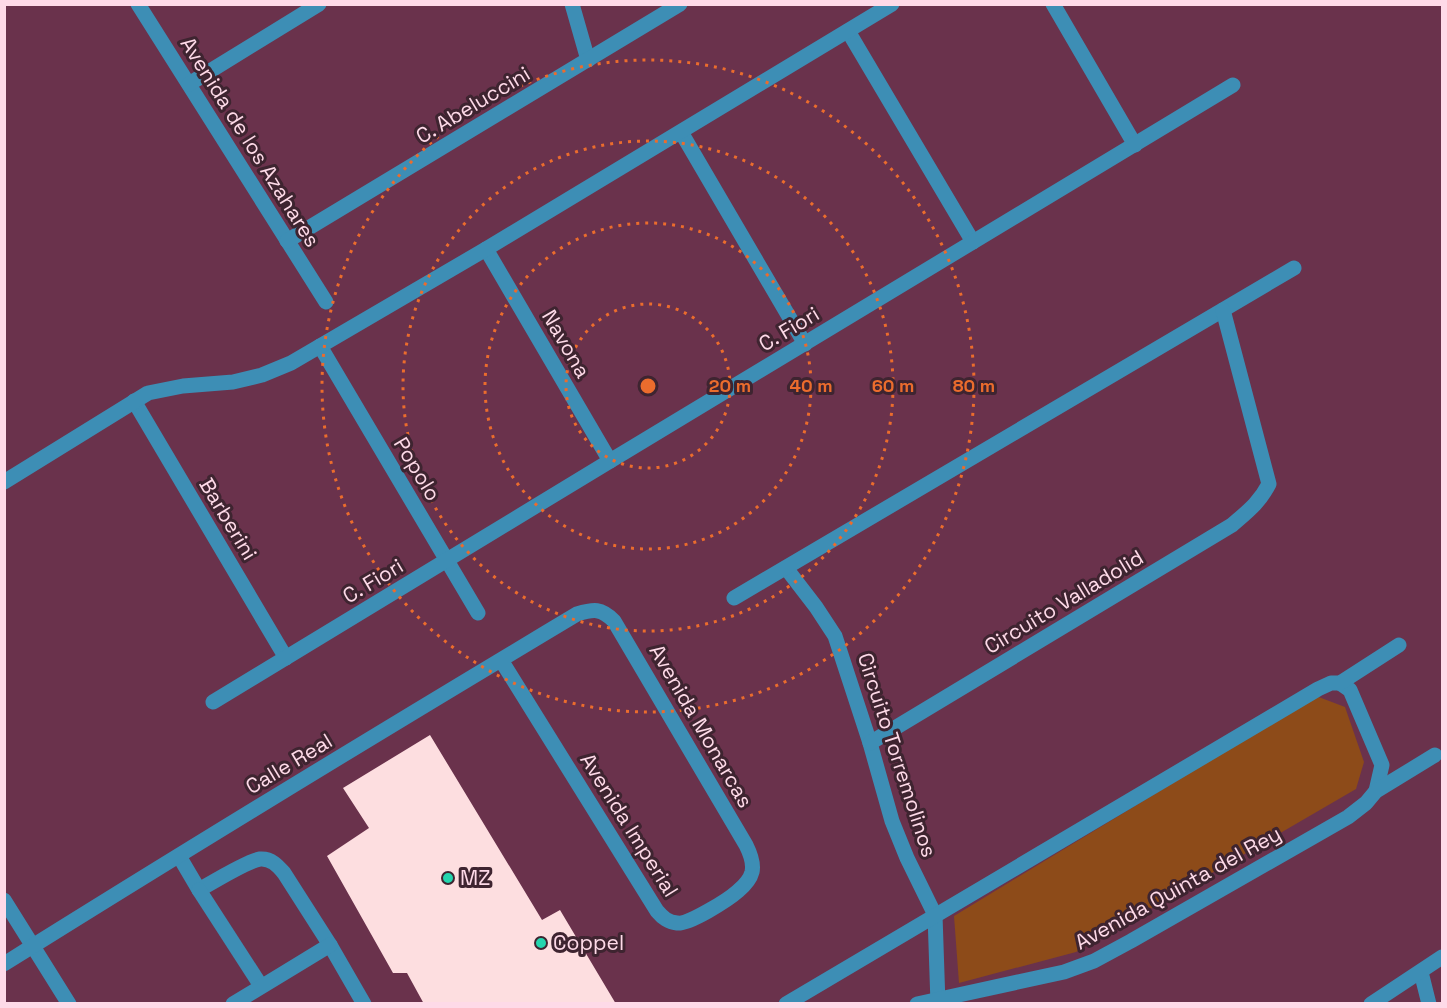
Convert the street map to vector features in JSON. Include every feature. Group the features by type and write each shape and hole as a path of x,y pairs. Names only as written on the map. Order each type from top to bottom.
{"street":[{"name":"Avenida de los Azahares","path":"138,4 326,302"},
{"path":"189,84 319,4"},
{"path":"572,4 588,60"},
{"name":"C. Abeluccini","path":"287,241 680,4"},
{"path":"4,482 148,393 183,386 233,382 262,375 291,363 486,249 892,4"},
{"path":"1053,4 1135,145"},
{"path":"848,31 973,242"},
{"name":"C. Fiori","path":"213,702 1233,85"},
{"path":"681,132 805,344"},
{"name":"Navona","path":"486,249 610,461"},
{"path":"734,598 1294,268"},
{"name":"Circuito Valladolid","path":"870,743 1232,525 1262,497 1269,484 1223,310"},
{"name":"Popolo","path":"320,346 478,613"},
{"name":"Barberini","path":"134,401 286,658"},
{"name":"Circuito Torremolinos","path":"786,568 835,636 870,743 892,821 935,915 938,1001"},
{"name":"Calle Real","path":"4,964 577,614 599,610"},
{"name":"Avenida Monarcas","path":"599,610 608,614 614,621 746,845 751,857 752,871"},
{"path":"786,1004 1318,689 1331,683 1340,683 1399,645"},
{"name":"Avenida Imperial","path":"501,660 657,911 666,920 679,924 691,921 738,892 747,882 752,871"},
{"path":"1340,683 1350,690 1382,765 1376,790"},
{"name":"Avenida Quinta del Rey","path":"917,1004 1064,972 1094,961 1348,817 1366,803 1376,790 1435,755"},
{"path":"179,856 261,986"},
{"path":"199,890 249,863 262,859 275,863 284,873 330,945 361,1003"},
{"path":"4,900 69,1004"},
{"path":"232,1004 330,945"},
{"path":"1371,1004 1443,957"},
{"path":"1421,972 1429,1004"}],"shaded area":[{"path":"1316,696 1345,707 1364,762 1356,789 1076,952 959,983 954,916"}],"building":[{"name":"MZ","path":"430,735 542,920 560,910 616,1004 424,1004 407,973 393,973 327,856 369,828 343,788"}],"place":[{"name":"MZ","path":"448,878"},
{"name":"Coppel","path":"541,943"}]}
